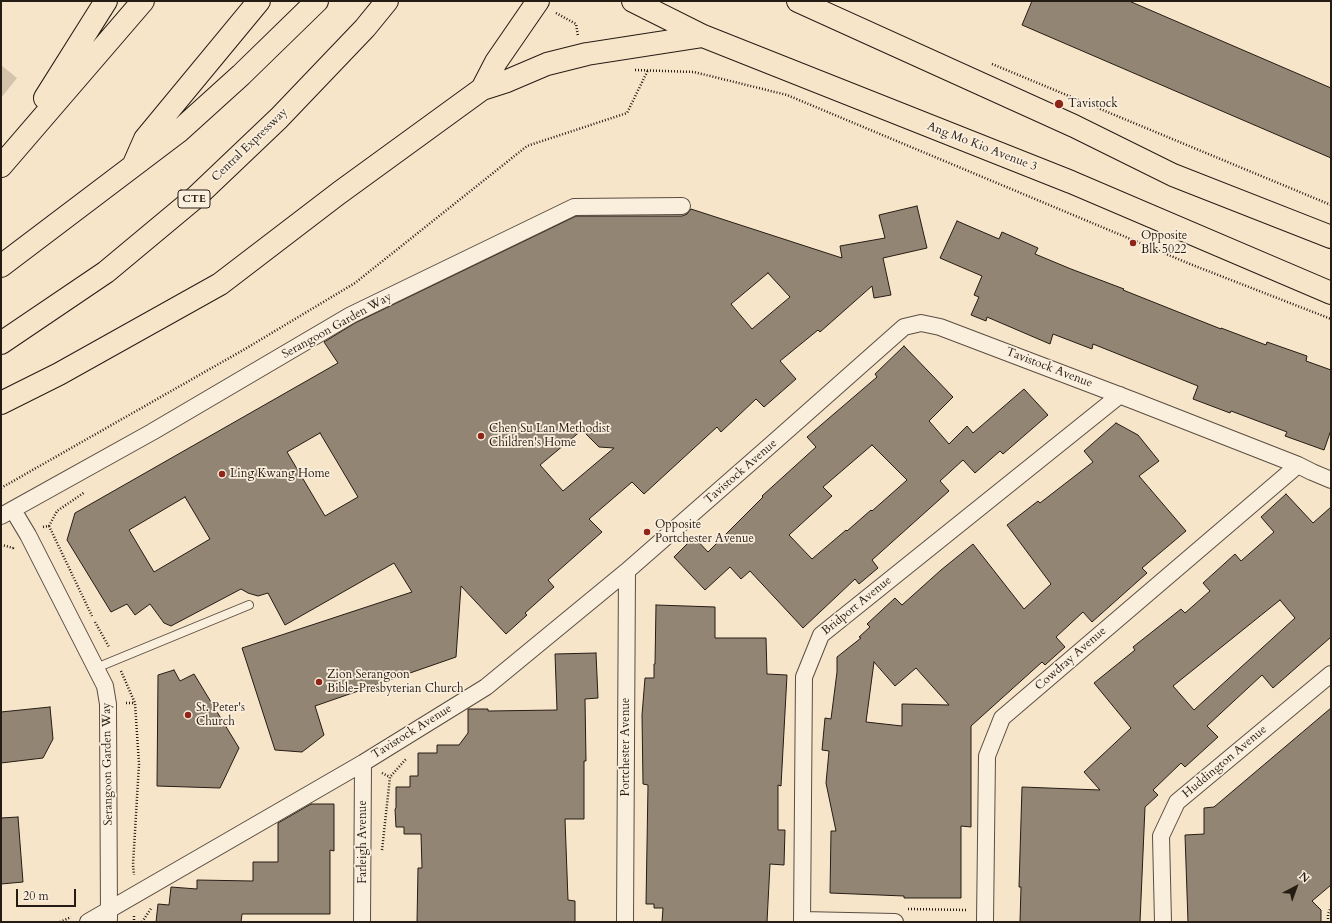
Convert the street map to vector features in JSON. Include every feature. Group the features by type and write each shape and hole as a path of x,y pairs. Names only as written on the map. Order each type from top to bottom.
{"highway":[{"path":"4,162 106,1"},
{"path":"4,162 143,1"},
{"path":"133,167 145,139 259,1"},
{"name":"Central Expressway","path":"1,343 106,272 196,197 279,118 365,28 387,1"},
{"name":"Ang Mo Kio Avenue 3","path":"633,1 703,36 1071,182 1331,293"},
{"path":"798,1 1074,126 1173,175 1331,237"},
{"path":"1,266 178,132 241,75 316,2"},
{"path":"482,89 496,62 537,2"},
{"path":"1,403 58,374 220,284 339,193 482,89 547,64 581,56 703,36"}],"street":[{"name":"Serangoon Garden Way","path":"109,916 108,704 105,686 28,535 7,513 152,432 351,315 574,207 682,206"},
{"name":"Tavistock Avenue","path":"88,922 109,916 486,687 627,571 904,327 921,323 940,327 1120,395 1298,465 1331,480"},
{"name":"Bridport Avenue","path":"802,921 804,677 820,635 1120,395"},
{"name":"Cowdray Avenue","path":"985,922 987,756 1002,718 1298,465"},
{"name":"Portchester Avenue","path":"625,922 627,571"},
{"name":"Huddington Avenue","path":"1162,922 1161,836 1177,802 1331,674"},
{"name":"Farleigh Avenue","path":"362,922 363,763"},
{"path":"802,921 895,922"}],"lane":[{"path":"96,668 249,606"}],"path":[{"path":"537,2 576,24 581,56"},
{"path":"992,64 1331,205"},
{"path":"634,70 694,72 787,95 1190,264 1331,319"},
{"path":"1,488 245,349 355,283 527,146 627,113 648,70"},
{"path":"16,555 13,548 14,542 28,535 39,527 49,526 57,511 90,489"},
{"path":"1,545 13,548"},
{"path":"382,855 390,777 410,755"},
{"path":"1328,922 1328,914 1331,908"}],"shaded area":[{"path":"1,65 17,78 1,98"}],"building":[{"path":"1032,1 1129,1 1331,88 1331,158 1022,25"},
{"path":"917,206 927,248 883,258 891,295 874,298 872,286 820,332 818,330 780,361 796,379 764,407 756,399 721,432 717,427 644,494 632,482 589,519 602,532 548,580 554,587 525,613 527,615 506,634 461,586 456,657 315,706 324,735 302,752 275,750 242,648 412,592 394,563 285,625 268,593 258,596 241,589 171,626 164,623 150,604 135,615 127,604 111,612 67,540 75,513 338,363 324,342 355,323 576,216 682,216 687,214 691,209 842,258 840,246 885,238 879,215","holes":["768,273 790,297 752,329 731,304","582,430 599,447 614,448 563,491 540,465","320,433 358,497 325,516 287,452","185,497 210,539 154,572 129,530"]},
{"path":"957,221 999,239 1002,232 1038,248 1035,254 1221,329 1266,345 1267,342 1307,356 1306,361 1331,370 1331,430 1324,450 1285,436 1287,432 1231,411 1230,413 1193,399 1198,386 1093,344 1092,349 1053,334 1050,344 987,317 986,321 971,315 979,297 974,295 982,276 940,258"},
{"path":"904,346 953,397 929,421 949,444 967,426 973,433 1024,389 1048,415 1003,454 1000,451 975,473 963,460 940,481 949,491 872,560 878,568 859,584 855,579 803,628 750,571 741,579 730,567 705,590 674,557 694,537 708,552 763,497 762,496 816,447 807,437 877,377 875,374","holes":["872,445 907,480 872,511 871,510 812,559 789,535 832,496 823,487"]},
{"path":"1116,423 1138,435 1159,461 1139,476 1186,531 1142,568 1147,573 1092,622 1083,612 1056,637 1065,647 1045,665 1042,662 971,726 971,827 961,826 961,898 904,898 904,896 830,893 831,831 836,831 826,783 829,751 822,750 825,718 831,719 837,672 837,657 861,638 859,637 870,627 867,624 895,598 902,605 973,544 1024,609 1051,584 1007,525 1038,501 1040,503 1093,462 1084,451","holes":["874,662 895,686 916,668 949,705 902,704 902,726 866,722"]},
{"path":"1286,494 1313,523 1331,507 1331,637 1273,688 1262,675 1207,726 1218,737 1185,767 1181,763 1153,790 1158,795 1145,807 1140,922 1020,922 1021,887 1019,887 1022,787 1100,790 1084,772 1131,728 1094,683 1135,650 1133,647 1181,609 1185,613 1210,591 1203,583 1235,554 1241,561 1274,532 1261,517","holes":["1280,600 1295,618 1194,710 1173,686"]},
{"path":"656,605 715,607 715,638 766,638 767,674 787,675 781,786 778,785 778,830 785,830 784,865 770,864 767,922 662,922 663,908 654,908 654,904 646,904 648,785 643,784 642,715 645,678 654,678"},
{"path":"596,653 598,698 585,699 586,761 584,761 584,819 565,819 568,900 575,901 575,922 417,922 418,868 422,868 421,834 404,834 404,827 396,827 395,809 396,787 410,787 410,776 418,776 418,753 437,753 437,745 459,745 468,733 468,709 488,709 488,711 557,710 555,654"},
{"name":"St. Peter's Church","path":"174,670 180,681 194,674 239,748 220,788 157,786 158,675"},
{"path":"50,707 53,739 43,758 1,763 1,712"},
{"path":"1331,708 1331,885 1312,901 1321,910 1321,922 1188,922 1185,835 1204,834 1204,808 1214,807"},
{"path":"311,804 334,804 334,851 330,850 330,914 242,914 241,922 156,922 158,904 169,905 171,887 197,889 197,880 253,881 253,862 278,862 278,823"},
{"path":"18,817 23,882 1,884 1,818"}],"place":[{"name":"Tavistock","path":"1059,104"},
{"name":"Opposite Blk 5022","path":"1133,243"},
{"name":"Chen Su Lan Methodist Children's Home","path":"481,436"},
{"name":"Ling Kwang Home","path":"222,474"},
{"name":"Opposite Portchester Avenue","path":"647,532"},
{"name":"Zion Serangoon Bible-Presbyterian Church","path":"319,682"},
{"name":"St. Peter's Church","path":"188,715"}]}
